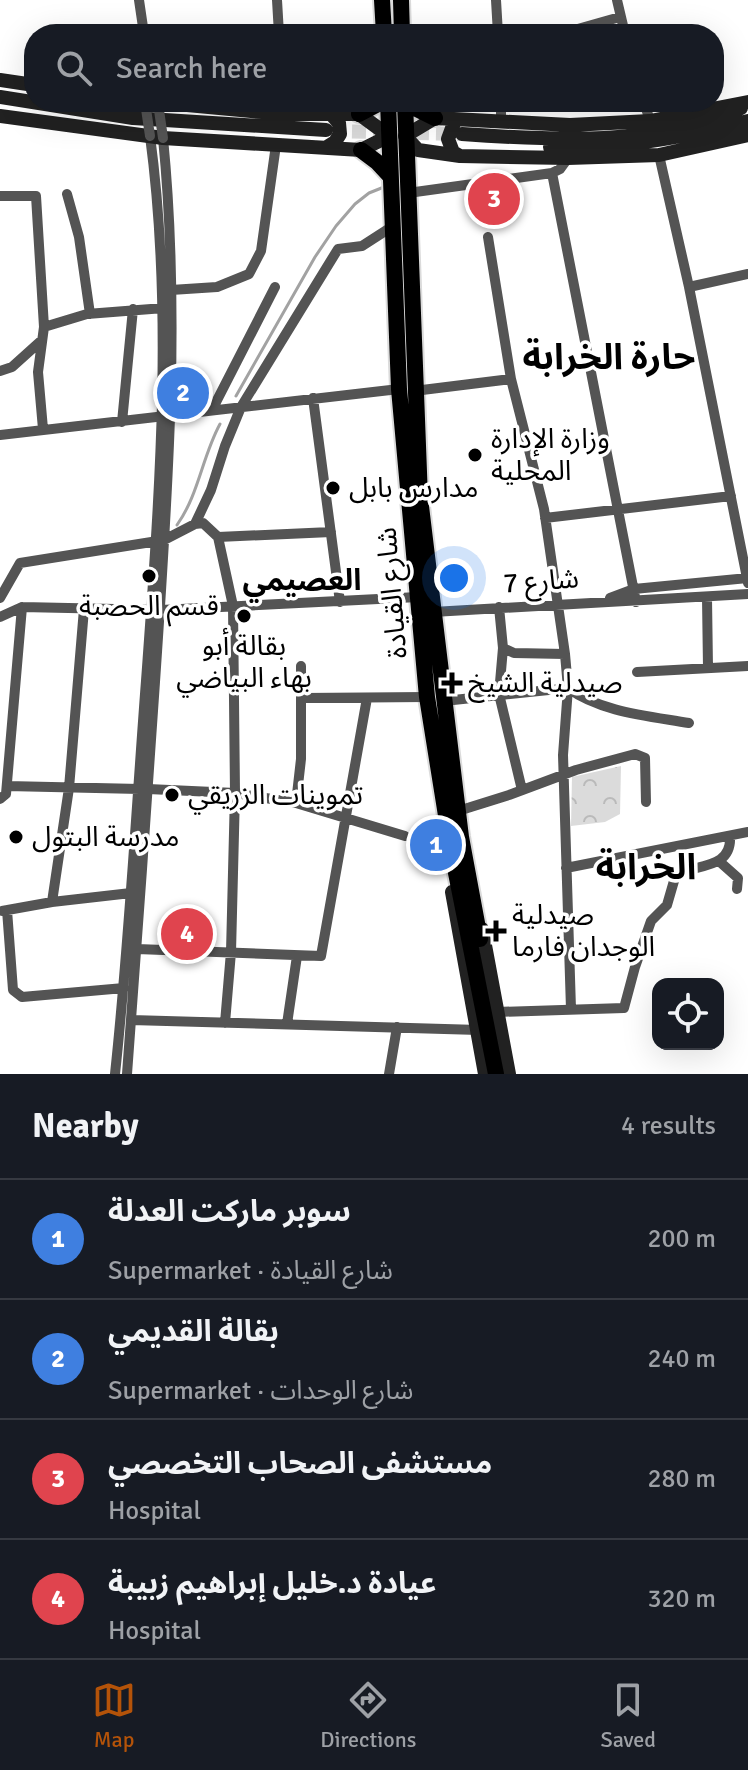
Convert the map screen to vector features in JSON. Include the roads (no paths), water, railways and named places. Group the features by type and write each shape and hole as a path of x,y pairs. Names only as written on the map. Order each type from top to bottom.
{"main road":[{"path":"382,0 383,24"},
{"path":"401,0 402,24"},
{"path":"359,114 365,112"},
{"name":"شارع القيادة","path":"396,112 408,193 407,390 433,612 435,699 458,811 456,838"},
{"path":"420,112 435,118"},
{"name":"شارع القيادة","path":"397,136 390,176 407,390 418,597 496,1074"},
{"path":"361,150 390,176"},
{"name":"شارع القيادة","path":"488,1017 506,1074"}],"street":[{"path":"139,0 143,24"},
{"path":"277,0 278,24"},
{"path":"496,0 497,24"},
{"path":"617,0 622,24"},
{"path":"595,24 620,17"},
{"path":"0,80 24,84"},
{"path":"0,97 24,101"},
{"path":"724,107 748,103"},
{"path":"315,112 359,114 418,150 529,139 628,136 715,119 748,103"},
{"path":"0,106 24,109"},
{"path":"43,112 137,125 326,138 335,142 340,134 339,123 331,114"},
{"path":"95,112 326,138 361,150 435,118 570,125 650,121 699,112"},
{"path":"148,112 170,205 171,290 166,308"},
{"path":"127,1074 137,949 166,416 166,308 157,112"},
{"path":"501,112 501,123"},
{"path":"647,112 650,121"},
{"path":"0,116 156,137 276,145 326,138"},
{"path":"455,120 448,139 453,152 461,145 605,148 672,139 748,121"},
{"path":"461,145 568,158 659,155 748,135"},
{"path":"171,290 217,287 249,274 261,251 276,145"},
{"path":"659,155 748,580"},
{"path":"408,193 552,173 560,169 568,158"},
{"path":"552,173 636,602"},
{"path":"67,194 79,237 90,314"},
{"path":"0,196 36,196 44,327 38,372 43,429"},
{"path":"195,524 211,490 241,407 338,249 362,246 393,226"},
{"path":"488,237 511,379 545,518 565,654 568,688 563,755 571,1009"},
{"path":"689,287 748,274"},
{"path":"212,410 275,287"},
{"path":"44,327 90,314 166,308"},
{"path":"122,422 133,309"},
{"path":"0,371 12,367 42,340"},
{"path":"0,435 313,398 511,379"},
{"path":"313,398 340,602"},
{"path":"545,518 731,496"},
{"path":"0,598 20,563 159,541 195,524 203,523 218,537 233,606 235,793 231,952 225,1023"},
{"path":"218,537 331,532"},
{"name":"شارع 7","path":"605,600 634,589 748,580"},
{"name":"شارع 7","path":"433,612 748,594"},
{"path":"0,617 22,607 156,609 418,597"},
{"path":"707,598 708,668"},
{"path":"0,799 6,794 7,786 22,607"},
{"path":"499,607 503,648 499,694 522,790"},
{"path":"52,902 69,788 84,609"},
{"path":"503,648 514,653 565,654"},
{"path":"296,803 301,759 301,666"},
{"path":"637,672 748,666"},
{"path":"302,698 435,699 568,688 579,696 630,713 689,723"},
{"path":"137,949 321,956 367,698"},
{"path":"458,811 565,774 635,754 645,758 646,802"},
{"path":"7,786 235,793 296,803 405,836"},
{"path":"115,1074 131,893 144,789"},
{"path":"566,868 748,832"},
{"path":"131,1020 397,1027 571,1009 624,1008 651,921 667,905 676,874 720,862 728,853 730,836"},
{"path":"720,862 738,878 737,889"},
{"path":"124,988 16,995 3,911 131,893"},
{"path":"287,1024 297,956"},
{"path":"485,1074 488,1017"},
{"path":"389,1074 397,1027"}],"waterway":[{"path":"236,396 336,226 355,204 369,193 384,187"},
{"path":"177,525 190,501 220,424"}],"tunnel":[{"path":"331,131 462,134"}],"place":[{"name":"مستشفى الصحاب التخصصي","path":"494,199"},
{"name":"بقالة القديمي","path":"183,393"},
{"name":"وزارة الإدارة المحلية","path":"475,455"},
{"name":"مدارس بابل","path":"333,488"},
{"name":"قسم الحصبة","path":"149,576"},
{"name":"بقالة أبو بهاء البياضي","path":"244,616"},
{"name":"صيدلية الشيخ","path":"452,683"},
{"name":"تموينات الزريقي","path":"172,795"},
{"name":"مدرسة البتول","path":"16,837"},
{"name":"سوبر ماركت العدلة","path":"436,845"},
{"name":"صيدلية الوجدان فارما","path":"496,931"},
{"name":"عيادة د.خليل إبراهيم زبيبة","path":"187,934"}],"district":[{"name":"حارة الخرابة","path":"609,357"},
{"name":"العصيمي","path":"302,580"},
{"name":"الخرابة","path":"646,867"}]}
